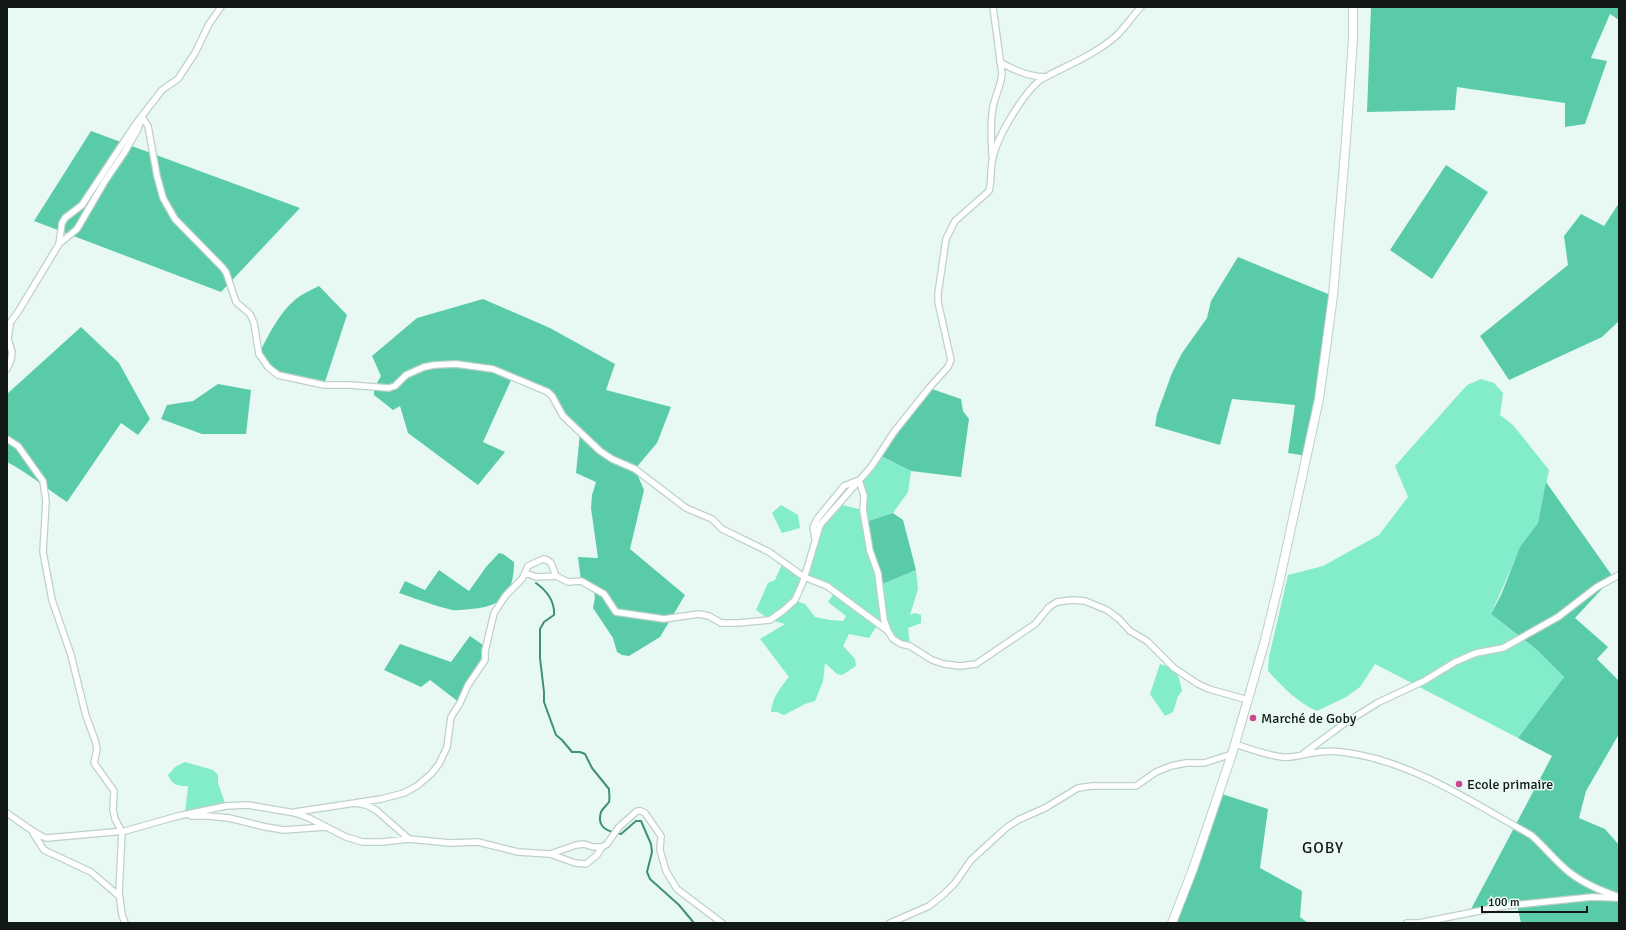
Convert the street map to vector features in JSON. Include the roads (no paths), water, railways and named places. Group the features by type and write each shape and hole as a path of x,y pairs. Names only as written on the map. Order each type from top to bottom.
{"main road":[{"path":"1172,923 1193,869 1232,754 1264,644 1279,583 1319,399 1333,296 1346,147 1353,39 1353,7"}],"street":[{"path":"59,244 62,223 65,218 82,205 135,125 162,90 178,79 195,53 209,24 221,7"},
{"path":"526,573 536,577 556,576 568,582 581,581 604,594 616,612 664,619 699,614 709,616 721,623 770,620 784,610 794,600 804,577 820,525 871,467 894,432 924,393 948,367 950,360 938,302 946,239 955,221 989,191 991,184 991,127 993,107 1001,81 993,7"},
{"path":"992,158 997,145 1019,104 1032,86 1045,77 1097,50 1115,37 1124,29 1141,7"},
{"path":"1000,62 1008,67 1030,75 1045,77"},
{"path":"7,369 11,360 12,352 8,339 8,325 59,244 77,229 105,181 138,130 142,117"},
{"path":"142,117 148,126 156,176 163,198 175,219 222,267 232,286 236,302 250,314 254,323 259,354 268,367 278,375 324,385 389,388 395,386 406,375 424,367 434,365 456,364 476,366 501,372 548,392 552,396 563,416 600,451 612,459 635,470 686,508 712,519 722,529 769,552 804,577 827,586 888,631"},
{"path":"7,439 18,446 43,480 46,501 43,552 52,600 71,655 86,716 95,740 96,749 94,763 114,791 113,810 115,819 122,832 120,896 122,915 125,923"},
{"path":"859,480 864,496 863,510 866,535 878,573 884,620 893,639 901,644 910,646 932,660 944,664 960,666 976,664 1035,624 1049,607 1057,602 1072,600 1085,601 1107,610 1119,619 1130,631 1147,641 1174,668 1198,684 1209,689 1248,700"},
{"path":"7,813 30,828 40,837 47,838 122,832 178,816 226,806 248,805 295,812 355,803 404,793 418,786 439,764 447,747 451,717 460,703 468,685 485,660 485,651 494,613 506,595 522,579 528,566 532,563 543,559 547,560 551,563 556,576"},
{"path":"1299,756 1342,724 1379,702 1424,681 1455,662 1476,653 1503,648 1558,617 1597,586 1619,575"},
{"path":"1235,744 1263,753 1282,757 1299,756 1314,752 1347,753 1370,757 1426,777 1531,835 1543,845 1569,872 1590,886 1619,898"},
{"path":"890,923 929,906 944,894 955,883 971,860 1006,828 1018,820 1046,808 1078,788 1092,786 1136,786 1156,772 1171,766 1186,763 1204,763 1232,754"},
{"path":"355,803 366,805 376,810 409,839"},
{"path":"295,812 346,837 363,842 382,842 409,839 450,843 478,842 518,852 550,854 575,863 586,864 597,855 602,847 607,844 620,827 637,811 641,810 645,813 662,836 660,850 666,871 672,883 677,889 722,923"},
{"path":"178,816 228,818 284,830 326,827"},
{"path":"30,828 44,850 91,872 120,896"},
{"path":"550,854 576,845 584,844 593,847 602,847"},
{"path":"1407,923 1419,923 1517,905 1592,897 1619,898"}],"waterway":[{"path":"536,583 544,589 550,597 554,610 554,615 544,622 540,629 540,658 544,702 556,735 572,752 580,752 585,754 592,768 609,789 609,802 601,812 600,817 600,822 602,825 612,832 621,834 636,821 641,821 651,844 652,852 647,872 650,879 679,905 694,923"}],"place":[{"name":"Marché de Goby","path":"1253,718"},
{"name":"Ecole primaire","path":"1459,784"}],"district":[{"name":"GOBY","path":"1323,847"}]}
